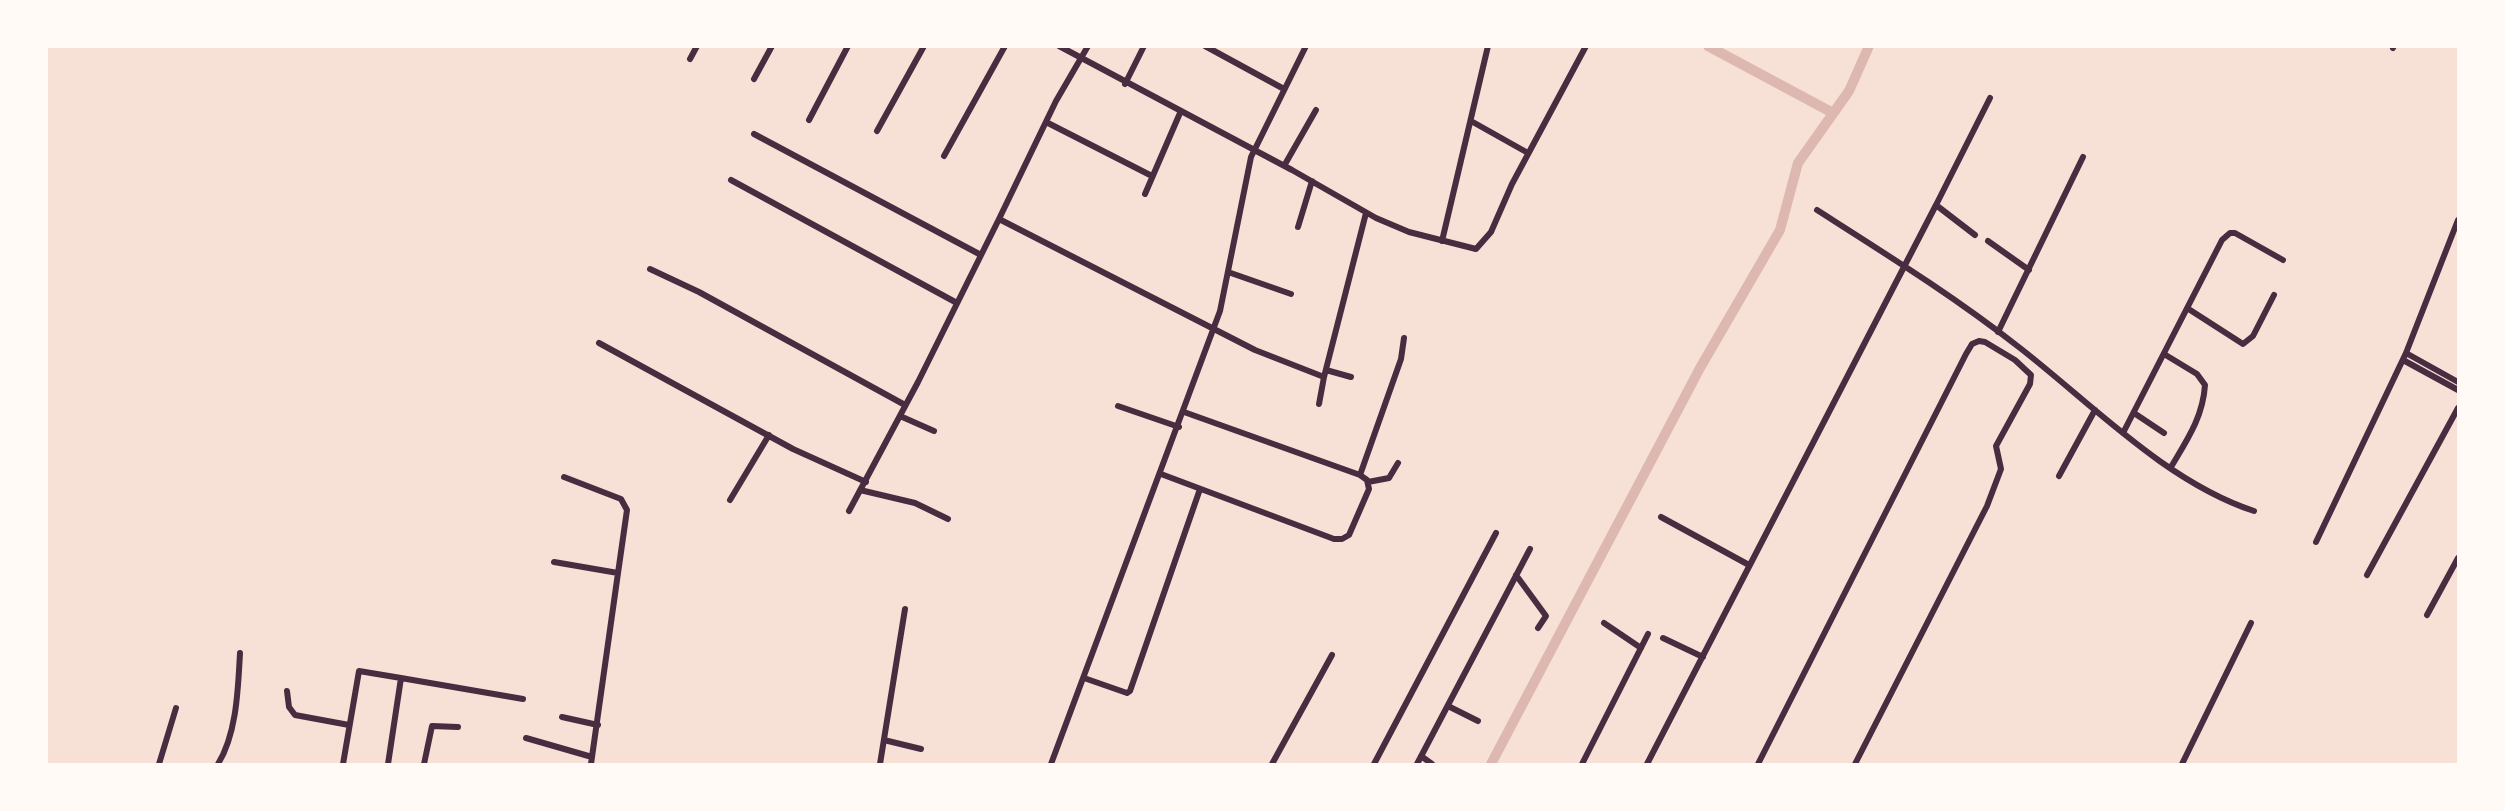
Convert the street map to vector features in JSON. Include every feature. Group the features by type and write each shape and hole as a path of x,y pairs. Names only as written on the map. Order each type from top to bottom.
{"street":[{"path":"690,59 697,46"},
{"path":"754,79 772,46"},
{"path":"809,120 848,46"},
{"path":"877,131 924,46"},
{"path":"944,156 1005,46"},
{"path":"1059,46 1083,57 1125,84 1312,181 1366,213 1409,232 1476,249 1485,242 1528,153 1586,46"},
{"path":"849,511 900,416 1056,101 1088,46"},
{"path":"1125,84 1144,46"},
{"path":"1205,46 1284,89"},
{"path":"1051,765 1214,330 1228,272 1245,178 1260,134 1306,46"},
{"path":"1442,241 1488,46"},
{"path":"1647,765 1990,98"},
{"path":"1284,166 1316,110"},
{"path":"1145,194 1180,113"},
{"path":"1471,121 1528,153"},
{"path":"1046,122 1152,176"},
{"path":"754,134 981,255"},
{"path":"1998,332 2083,157"},
{"path":"731,180 957,303"},
{"path":"1298,227 1312,181"},
{"path":"1936,205 1975,235"},
{"path":"1817,210 1905,266 1998,332 2123,433 2171,467 2210,492 2254,511"},
{"path":"1319,404 1366,213"},
{"path":"999,219 1214,330 1284,363 1324,377"},
{"path":"2316,542 2405,356 2458,220"},
{"path":"2123,433 2222,240 2230,234 2242,236 2283,260"},
{"path":"1988,241 2029,270"},
{"path":"650,269 699,292 905,405"},
{"path":"1228,272 1292,294"},
{"path":"2187,308 2243,344 2253,336 2274,295"},
{"path":"1360,475 1401,359 1404,338"},
{"path":"1758,765 1966,354 1972,344 1979,341 1985,342 2026,369 2031,375 2030,384 1996,447 2001,469 1988,506 1855,765"},
{"path":"599,343 769,435 866,482"},
{"path":"2164,354 2197,374 2205,385 2201,411 2194,430 2171,467"},
{"path":"2405,356 2458,382"},
{"path":"2405,356 2458,390"},
{"path":"1326,370 1351,376"},
{"path":"1118,406 1179,427"},
{"path":"2367,575 2458,408"},
{"path":"2059,476 2095,410"},
{"path":"1161,474 1334,539 1342,539 1348,535 1369,489 1368,482 1360,475 1184,412"},
{"path":"2134,413 2164,433"},
{"path":"900,416 934,431"},
{"path":"730,500 769,435"},
{"path":"1368,482 1389,478 1398,463"},
{"path":"564,477 625,502 627,510 591,765"},
{"path":"1084,678 1127,693 1130,691 1200,489"},
{"path":"860,490 915,503 948,519"},
{"path":"1660,517 1749,565"},
{"path":"1374,765 1496,533"},
{"path":"1417,765 1530,549"},
{"path":"2427,615 2458,558"},
{"path":"554,562 618,573"},
{"path":"1516,575 1546,616 1538,628"},
{"path":"880,765 905,609"},
{"path":"1604,623 1641,648"},
{"path":"2182,765 2251,623"},
{"path":"1582,765 1648,634"},
{"path":"1663,638 1703,657"},
{"path":"218,765 229,737 235,706 240,653"},
{"path":"1272,765 1332,654"},
{"path":"343,765 359,671 523,699"},
{"path":"388,765 401,678"},
{"path":"287,691 289,707 295,715 349,725"},
{"path":"1448,706 1478,721"},
{"path":"159,765 176,708"},
{"path":"562,717 598,724"},
{"path":"424,765 432,726 458,727"},
{"path":"526,738 592,757"},
{"path":"884,740 921,749"},
{"path":"1421,756 1432,765"}],"waterway":[{"path":"1708,46 1833,113"},
{"path":"1491,764 1700,368 1780,230 1798,163 1849,91 1869,46"}]}
